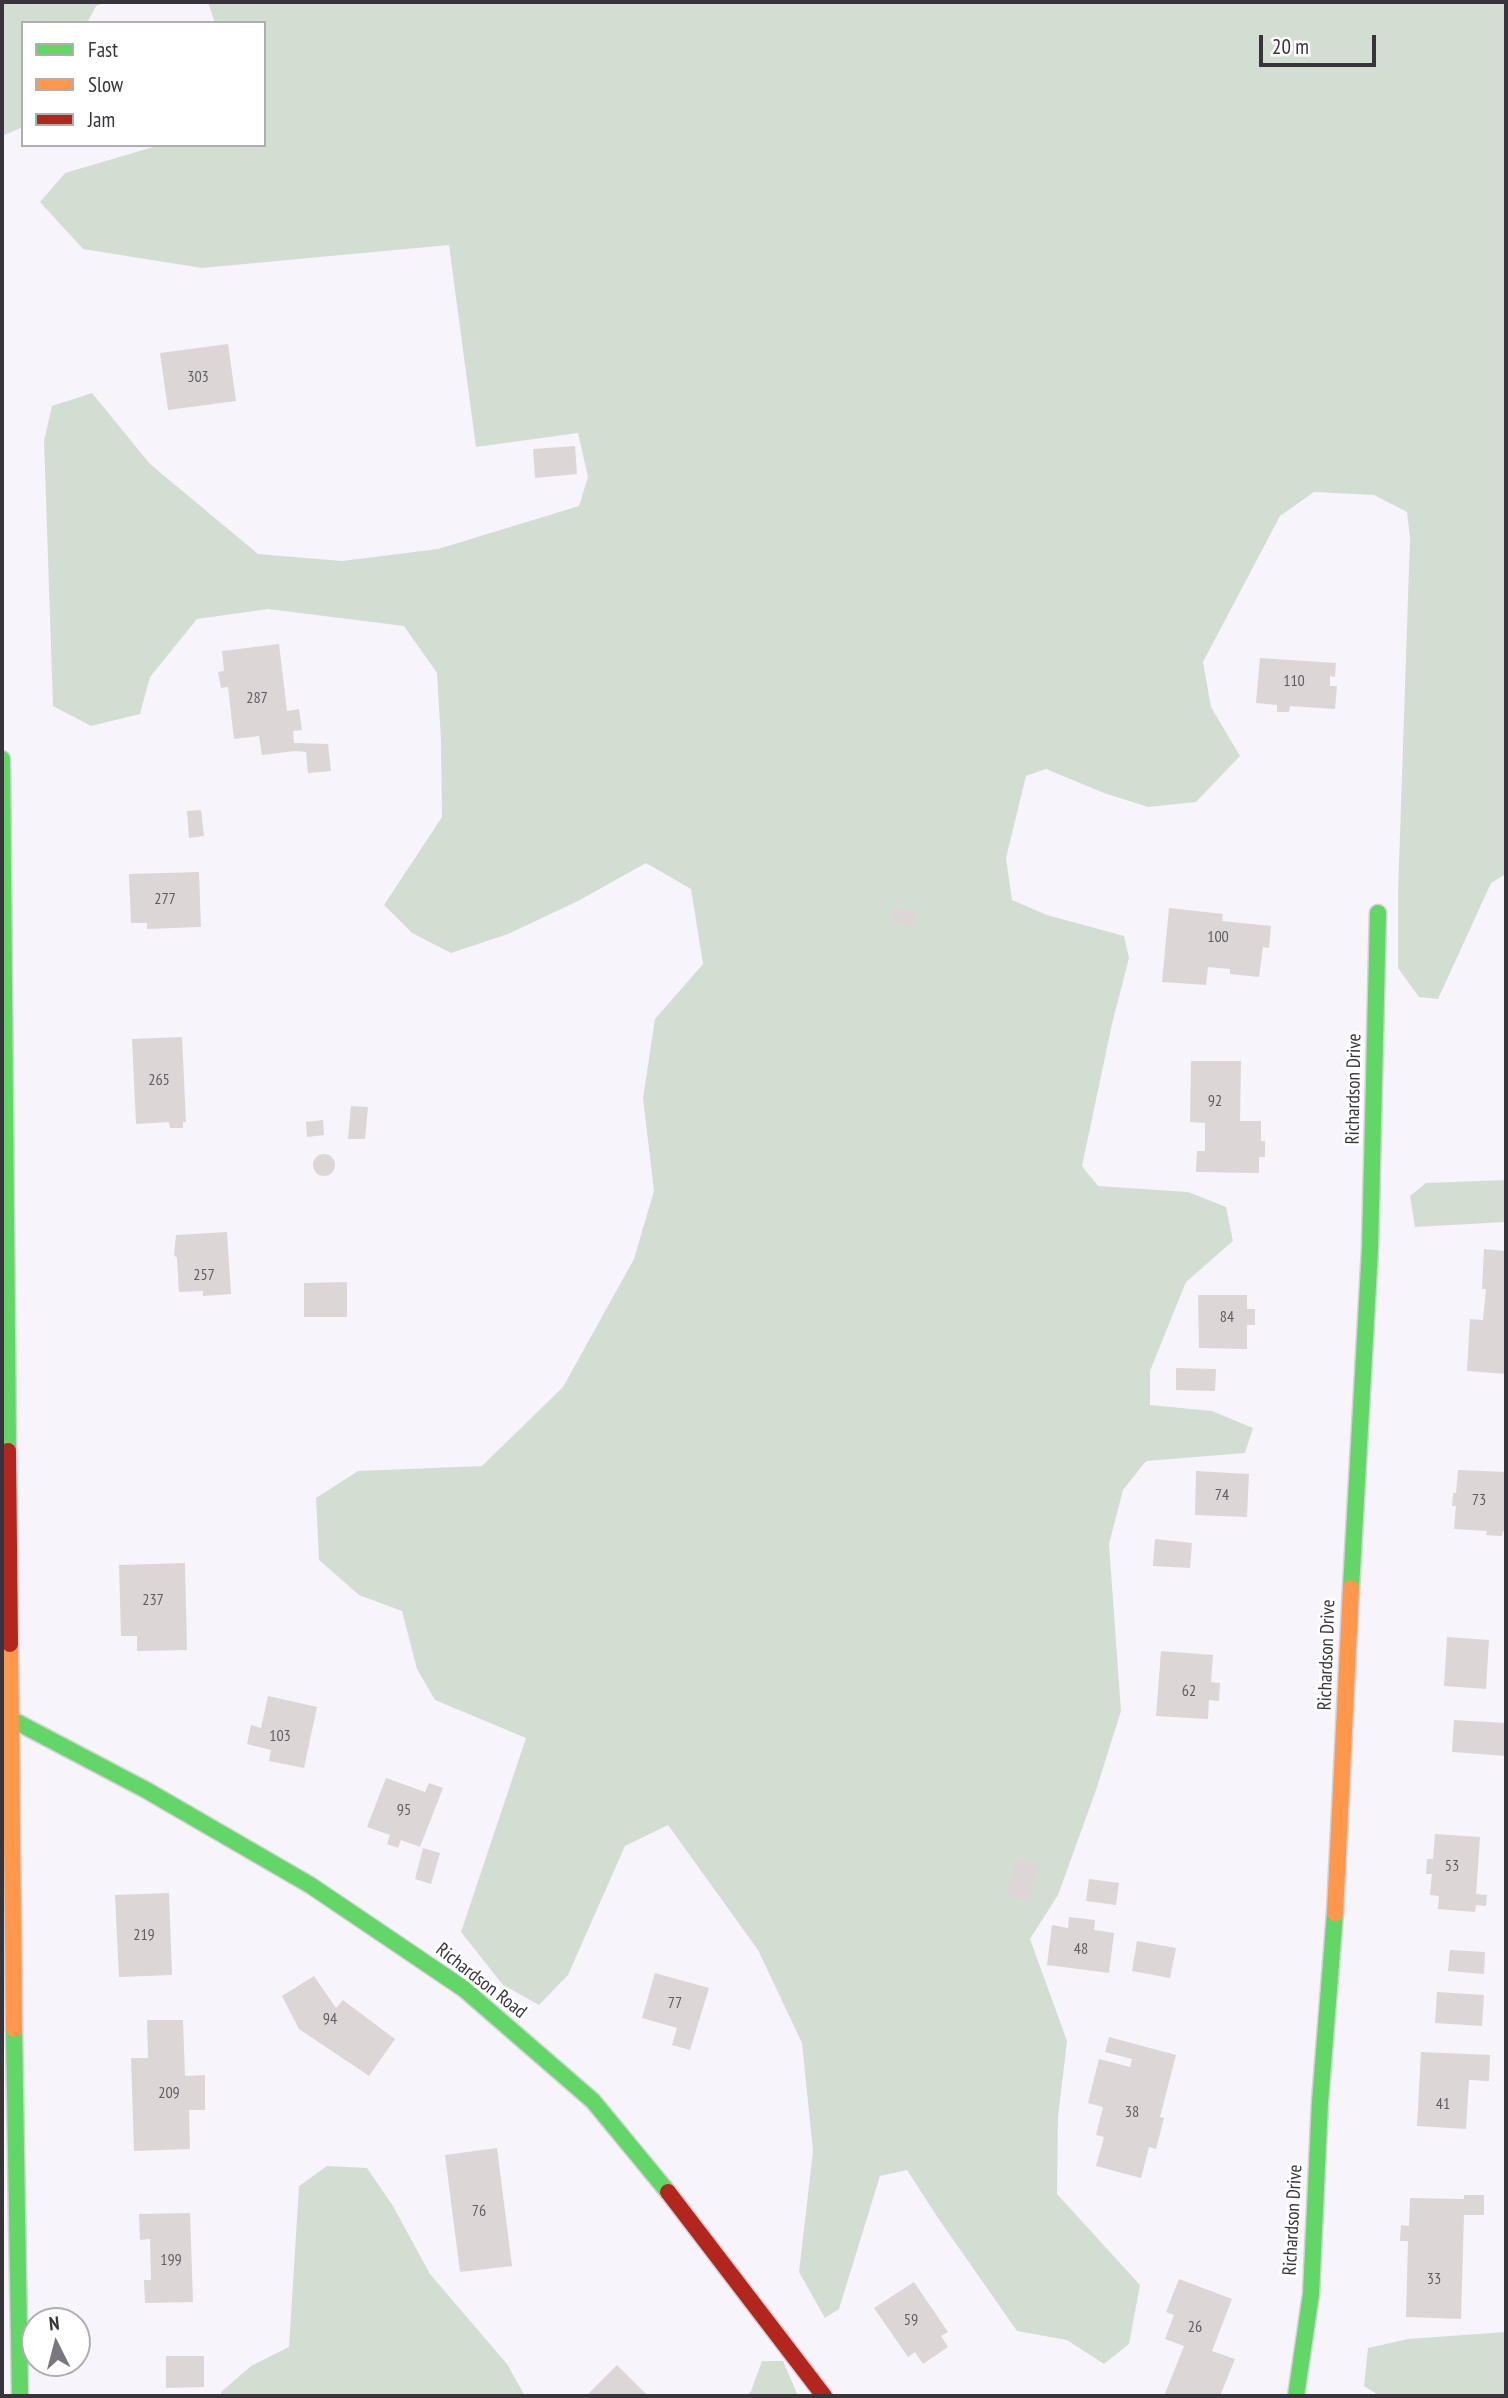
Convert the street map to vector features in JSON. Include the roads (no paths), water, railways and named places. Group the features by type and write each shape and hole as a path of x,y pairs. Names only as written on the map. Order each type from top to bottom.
{"street":[{"path":"2,759 20,2396"},
{"name":"Richardson Drive","path":"1296,2396 1311,2294 1320,2102 1339,1867 1352,1555 1370,1249 1378,913"},
{"name":"Richardson Road","path":"11,1719 146,1790 310,1885 464,1989 593,2101 670,2195 824,2396"}]}
